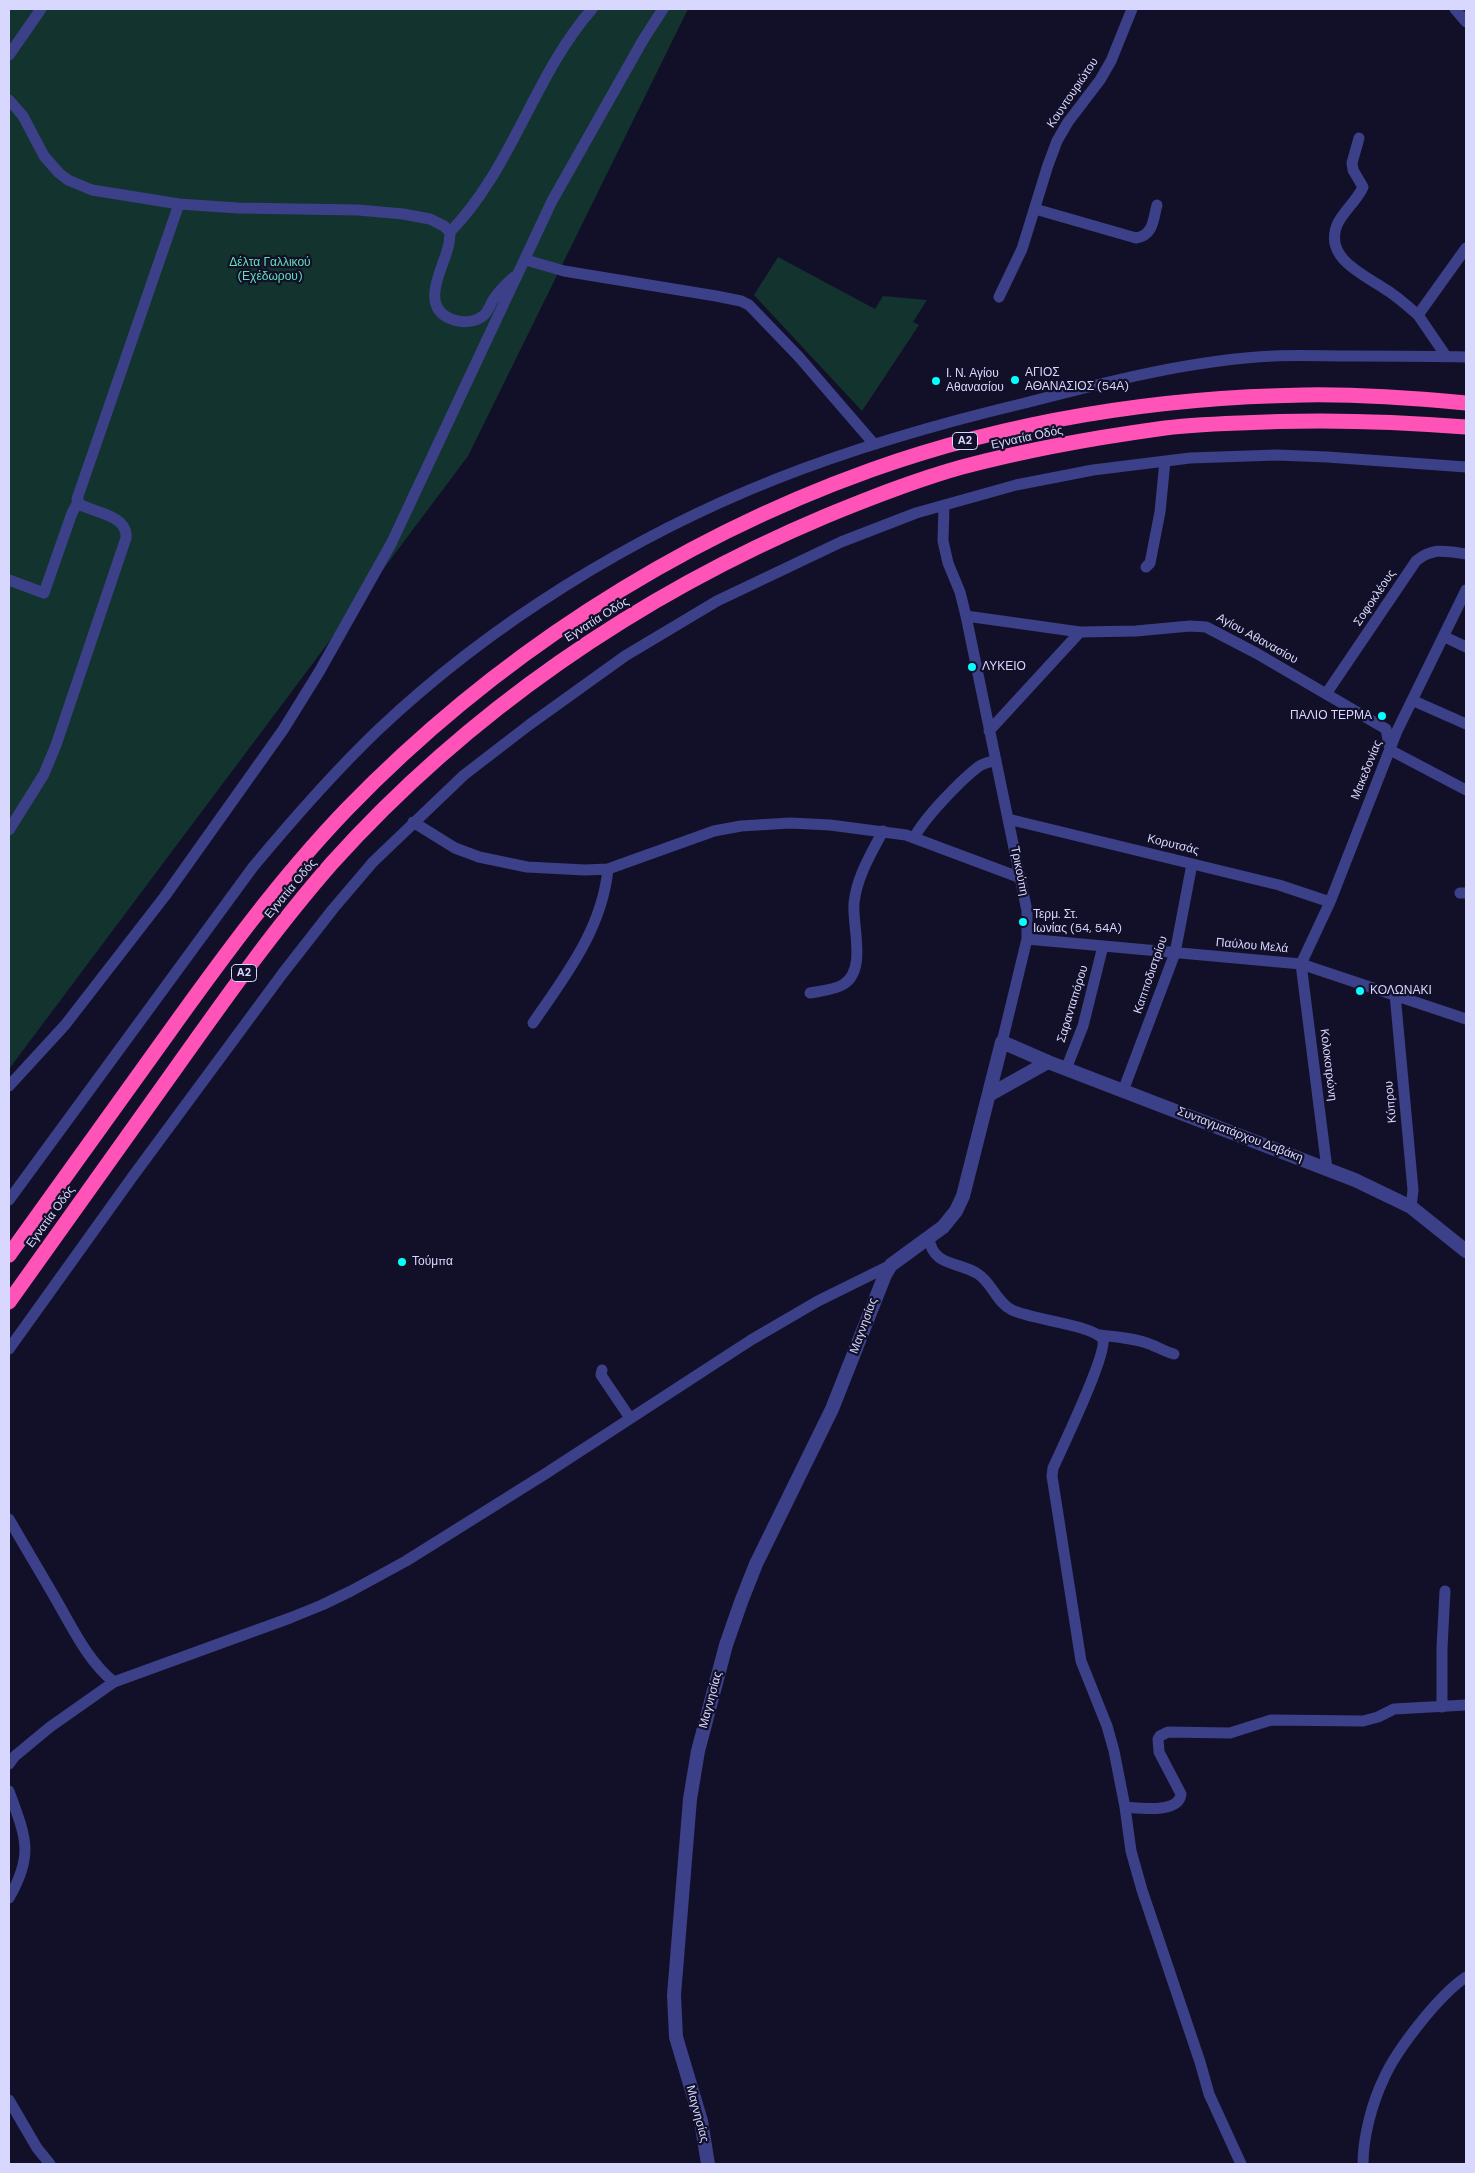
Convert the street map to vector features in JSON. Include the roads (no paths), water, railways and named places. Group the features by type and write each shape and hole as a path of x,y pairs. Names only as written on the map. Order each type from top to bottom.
{"highway":[{"name":"Εγνατία Οδός","path":"9,1255 240,934 277,886 318,840 380,776 458,705 535,646 618,592 706,543 794,501 846,480 959,443 1032,426 1157,406 1212,400 1303,395 1388,396 1466,402"},
{"name":"Εγνατία Οδός","path":"9,1302 235,985 330,866 405,789 473,727 526,685 632,615 718,566 798,528 877,495 961,467 1040,449 1162,428 1304,420 1388,421 1466,427"}],"street":[{"path":"9,55 41,9"},
{"path":"520,272 503,287 484,315 476,320 464,322 452,320 442,312 434,296 435,284 447,252 450,232 474,206 538,90 566,44 592,9"},
{"path":"9,1086 65,1025 122,954 222,817 288,722 357,608 391,544 526,260 552,201 643,40 663,9"},
{"name":"Κουντουριώτου","path":"999,297 1022,249 1048,164 1068,122 1100,80 1111,61 1132,9"},
{"path":"1455,9 1466,22"},
{"path":"9,100 23,116 44,156 68,180 92,190 179,204 238,208 358,210 404,214 430,219 444,226 450,232"},
{"path":"1359,138 1352,163 1363,187 1360,194 1337,224 1335,246 1340,256 1348,264 1388,290 1418,315 1446,356"},
{"path":"9,580 44,593 72,513 78,502 82,483 179,204"},
{"path":"1035,209 1136,238 1146,235 1151,230 1157,205"},
{"path":"1418,315 1466,248"},
{"path":"526,260 564,272 716,296 741,301 749,305 799,357 874,444"},
{"path":"9,1200 253,867 341,766 418,694 491,636 567,584 690,517 776,479 874,444 954,420 1190,365 1273,356 1466,357"},
{"path":"9,1349 132,1176 283,973 372,862 464,775 625,656 717,601 841,542 916,513 1016,485 1093,470 1165,461 1277,455 1466,467"},
{"path":"1146,567 1150,563 1160,512 1165,461"},
{"path":"9,830 44,774 56,745 126,538 127,530 122,523 78,502"},
{"name":"Τρικούπη","path":"891,1265 929,1238 949,1220 956,1211 963,1196 1027,939 1027,910 1021,878 966,616 960,592 948,563 943,541 944,505"},
{"name":"Σοφοκλέους","path":"1326,694 1416,561 1426,553 1433,551 1466,554"},
{"name":"Μακεδονίας","path":"1391,730 1414,700 1466,590"},
{"name":"Αγίου Αθανασίου","path":"966,616 1080,632 1136,631 1190,626 1206,627 1256,653 1391,730"},
{"path":"989,731 1080,632"},
{"path":"1445,637 1466,647"},
{"path":"1414,700 1466,724"},
{"path":"1391,730 1390,750 1466,790"},
{"name":"Μακεδονίας","path":"1301,964 1330,902 1390,750"},
{"path":"914,838 933,812 972,773 980,766 996,760"},
{"name":"Κορυτσάς","path":"1008,819 1280,886 1330,902"},
{"path":"413,822 455,848 479,857 527,867 608,869 714,831 741,826 790,823 883,831 914,838 1021,878"},
{"path":"810,993 842,986 849,980 853,972 858,953 853,916 857,887 862,871 883,831"},
{"name":"Καπποδιστρίου","path":"1123,1091 1175,953 1192,864"},
{"path":"533,1024 578,956 598,918 606,888 608,869"},
{"name":"Παύλου Μελά","path":"1027,939 1301,964 1466,1019"},
{"name":"Σαρανταπόρου","path":"1066,1069 1083,1026 1103,946"},
{"name":"Κολοκοτρώνη","path":"1301,964 1327,1169"},
{"name":"Κύπρου","path":"1395,994 1413,1190 1411,1207"},
{"name":"Συνταγματάρχου Δαβάκη","path":"1002,1042 1048,1062 1355,1180 1411,1207 1466,1251"},
{"path":"989,1095 1048,1062"},
{"path":"929,1238 934,1254 978,1274 988,1283 1007,1307 1100,1335 1153,1345 1160,1350 1174,1354"},
{"path":"9,1764 15,1756 50,1727 114,1682 290,1618 351,1591 422,1551 751,1340 818,1301 891,1265"},
{"name":"Μαγνησίας","path":"708,2164 701,2122 676,2037 674,1995 690,1799 698,1751 726,1644 756,1564 832,1409 878,1288 891,1265"},
{"path":"1100,1335 1104,1344 1097,1366 1053,1468 1052,1476 1081,1661 1107,1726 1125,1807 1131,1851 1142,1890 1209,2094 1241,2164"},
{"path":"602,1370 601,1375 630,1418"},
{"path":"9,1519 84,1647 103,1674 114,1682"},
{"path":"1442,1707 1442,1648 1445,1591"},
{"path":"1125,1807 1160,1809 1178,1802 1181,1798 1181,1794 1158,1752 1158,1739 1164,1733 1230,1733 1270,1720 1363,1720 1378,1717 1394,1709 1466,1705"},
{"path":"9,1791 26,1844 26,1858 17,1884 9,1898"},
{"path":"1363,2164 1368,2130 1384,2078 1392,2064 1442,1997 1466,1977"},
{"path":"9,2100 37,2148 50,2164"}],"place":[{"name":"ΑΓΙΟΣ ΑΘΑΝΑΣΙΟΣ (54Α)","path":"1015,380"},
{"name":"Ι. Ν. Αγίου Αθανασίου","path":"936,381"},
{"name":"ΛΥΚΕΙΟ","path":"972,667"},
{"name":"ΠΑΛΙΟ ΤΕΡΜΑ","path":"1382,716"},
{"name":"Τερμ. Στ. Ιωνίας (54, 54Α)","path":"1023,922"},
{"name":"ΚΟΛΩΝΑΚΙ","path":"1360,991"},
{"name":"Τούμπα","path":"402,1262"}],"park label":[{"name":"Δέλτα Γαλλικού (Εχέδωρου)","path":"270,270"}]}
